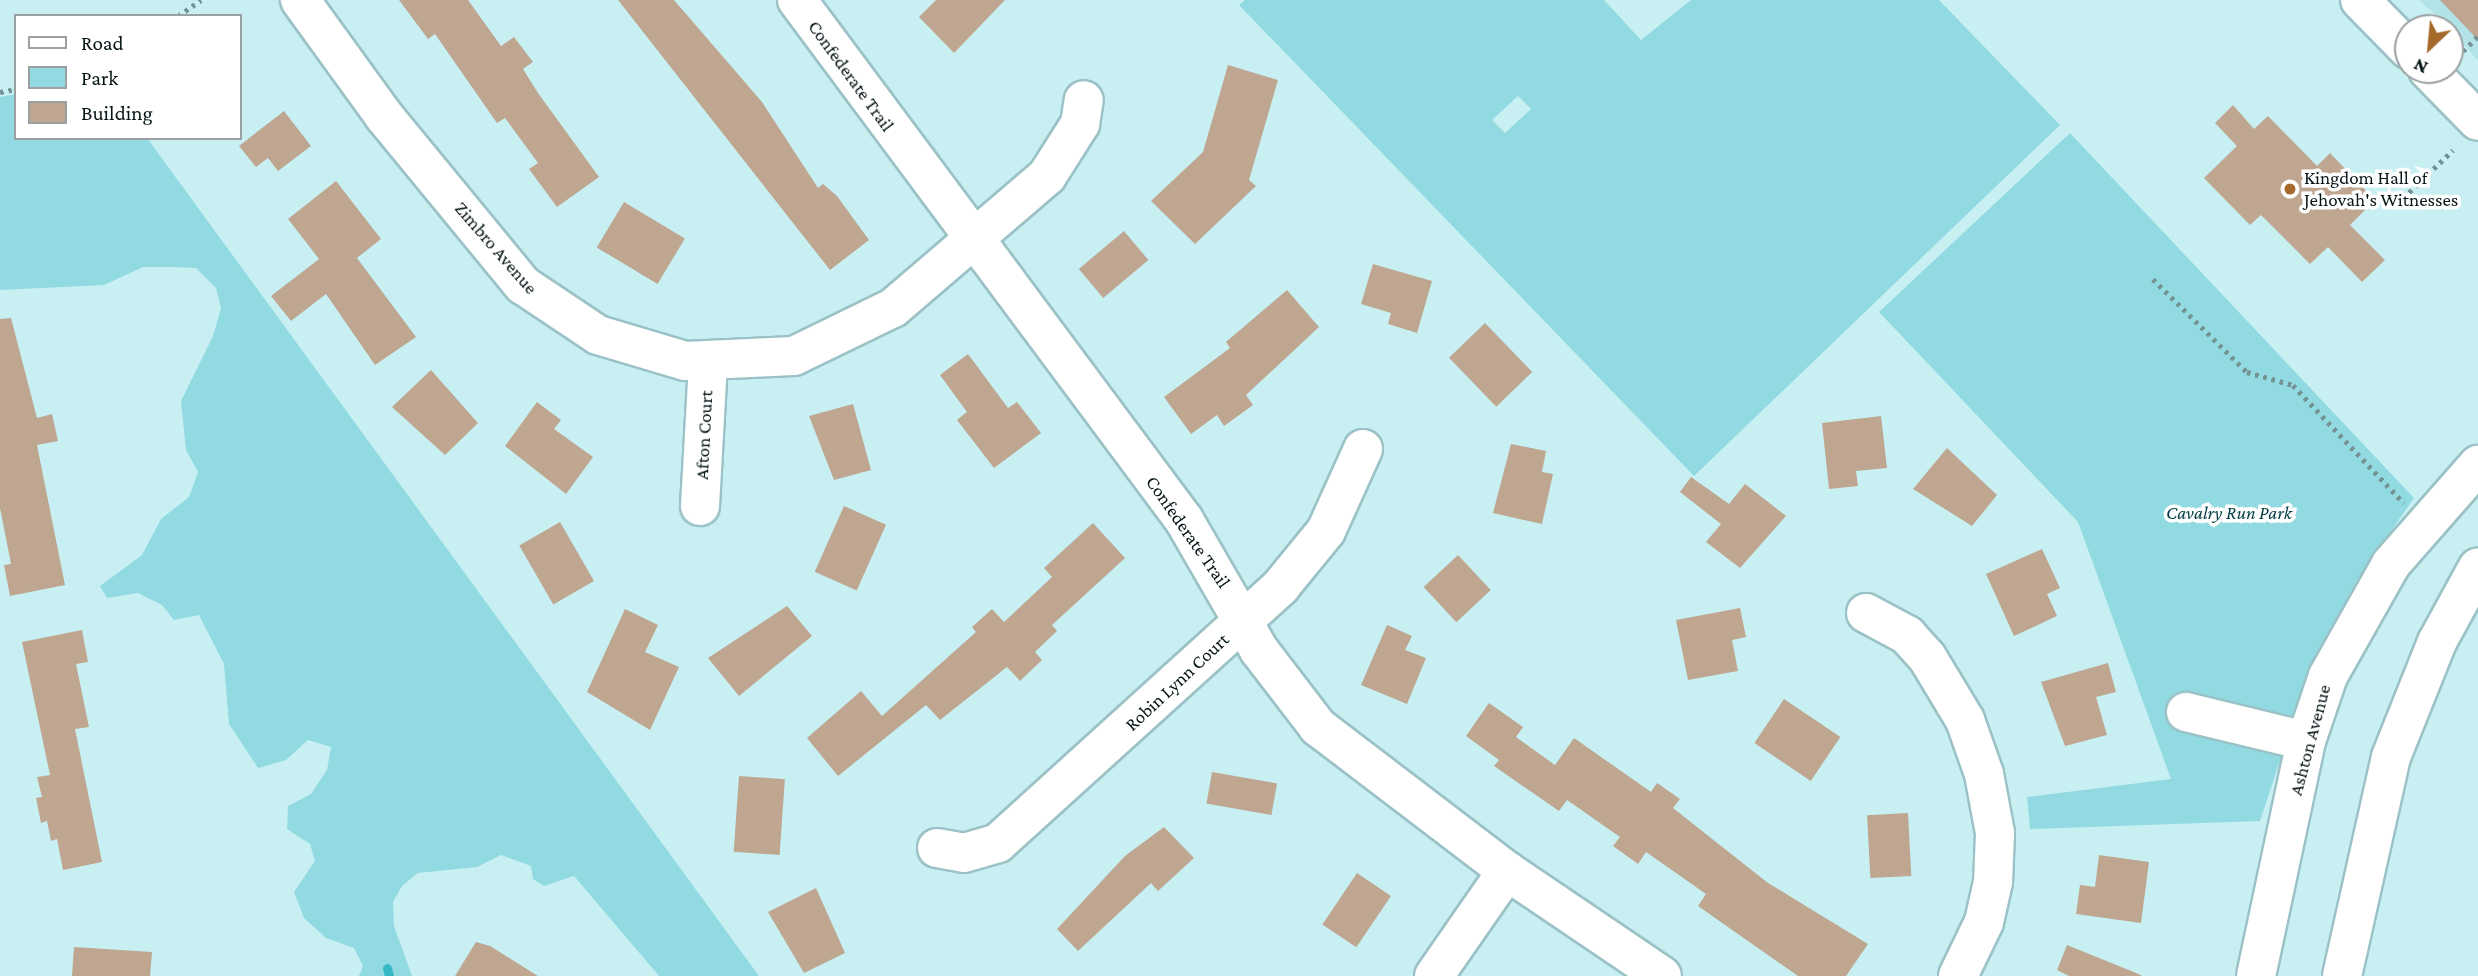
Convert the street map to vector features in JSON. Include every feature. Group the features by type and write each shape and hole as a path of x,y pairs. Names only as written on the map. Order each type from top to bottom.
{"street":[{"name":"Zimbro Avenue","path":"300,0 384,116 523,285 598,335 641,352 708,364 794,356 845,335 893,308 1048,176 1080,124 1084,100"},
{"name":"Confederate Trail","path":"797,0 971,241 1184,520 1290,694 1341,749 1507,871 1662,976"},
{"path":"2360,0 2394,35"},
{"path":"2442,84 2478,121"},
{"name":"Afton Court","path":"700,506 708,364"},
{"name":"Robin Lynn Court","path":"937,848 964,853 998,843 1243,620 1326,531 1363,449"},
{"name":"Ashton Avenue","path":"2256,976 2306,741 2328,676 2359,614 2423,523 2478,465"},
{"path":"2342,976 2391,757 2437,642 2478,567"},
{"path":"1866,613 1907,635 1927,657 1965,720 1984,774 1995,833 1993,882 1984,922 1958,976"},
{"path":"2186,712 2306,741"},
{"path":"1434,976 1507,871"}],"path":[{"path":"181,14 201,0"},
{"path":"2464,49 2478,36"},
{"path":"2403,198 2453,150"},
{"path":"2153,279 2246,372 2286,381 2423,523"}],"shaded area":[{"path":"2419,0 2478,0 2478,61 2464,44 2464,14 2434,14"}],"green space":[{"path":"1245,0 1604,0 1641,40 1691,0 1939,0 2060,125 1694,476 1239,5","holes":["1518,96 1531,109 1505,133 1492,120"]},
{"path":"14,94 14,140 148,140 759,976 659,976 574,876 544,886 533,879 531,866 501,855 477,867 418,873 402,886 393,902 394,926 412,976 359,976 363,966 354,948 326,938 304,918 294,892 315,861 310,844 287,829 288,806 311,794 327,770 331,747 308,740 286,760 258,768 229,724 224,664 199,615 174,620 162,605 138,593 107,598 100,586 142,555 161,519 189,497 198,472 186,450 181,401 213,336 221,308 216,288 196,268 143,267 104,285 0,290 0,97"},
{"name":"Cavalry Run Park","path":"2070,133 2414,498 2357,580 2311,667 2260,821 2030,829 2027,797 2171,779 2078,522 1879,312"}],"building":[{"path":"399,0 468,0 501,46 514,37 533,62 523,69 599,177 557,207 529,169 538,163 505,118 497,123 435,34 428,39"},
{"path":"618,0 674,0 762,102 818,188 823,184 837,196 869,240 830,270"},
{"path":"936,0 1005,0 954,53 919,17"},
{"path":"2440,0 2478,0 2478,40 2464,25 2464,14 2453,14"},
{"path":"1228,65 1278,80 1249,180 1256,186 1195,244 1151,201 1203,152"},
{"name":"Kingdom Hall of Jehovah's Witnesses","path":"2233,105 2254,129 2268,116 2317,166 2330,153 2375,200 2350,225 2385,260 2362,282 2328,247 2310,264 2261,215 2250,225 2204,178 2237,146 2215,123"},
{"path":"284,111 311,146 278,171 268,158 256,167 239,146"},
{"path":"336,181 381,239 357,258 416,337 375,365 326,294 291,321 271,296 319,259 288,219"},
{"path":"624,202 685,239 658,284 597,247"},
{"path":"1124,231 1148,260 1103,298 1079,269"},
{"path":"1373,264 1432,281 1417,333 1388,324 1391,313 1361,304"},
{"path":"1287,290 1319,327 1246,395 1253,405 1224,426 1217,415 1191,434 1164,397 1230,348 1226,342"},
{"path":"11,318 37,418 52,414 58,441 37,445 65,585 10,596 4,565 11,564 0,508 0,319"},
{"path":"1485,323 1532,372 1496,407 1449,358"},
{"path":"968,354 1008,408 1017,402 1041,433 994,468 957,420 967,412 940,375"},
{"path":"431,370 478,423 445,455 392,407"},
{"path":"537,402 561,420 554,429 593,457 566,494 505,446"},
{"path":"853,404 871,470 834,480 809,416"},
{"path":"1881,416 1887,468 1856,471 1858,486 1829,489 1822,423"},
{"path":"1511,444 1546,451 1542,472 1553,474 1542,524 1493,513"},
{"path":"1947,448 1997,495 1972,526 1913,489"},
{"path":"1691,477 1729,504 1745,484 1786,516 1740,568 1706,542 1721,524 1680,492"},
{"path":"844,506 886,525 857,590 815,572"},
{"path":"560,522 594,581 553,604 519,546"},
{"path":"1093,523 1125,558 1052,625 1057,631 1035,652 1042,660 1020,681 1007,667 940,720 926,705 838,776 807,738 861,691 882,716 976,632 972,627 992,609 1004,622 1052,577 1044,568"},
{"path":"2042,549 2060,588 2047,594 2057,616 2014,636 1986,574"},
{"path":"1458,555 1491,590 1456,622 1424,587"},
{"path":"787,606 812,636 739,696 708,658"},
{"path":"1740,608 1746,637 1732,640 1738,671 1688,680 1676,620"},
{"path":"625,609 658,625 645,652 679,667 650,730 587,692"},
{"path":"1387,625 1412,636 1405,650 1426,658 1407,704 1361,685"},
{"path":"82,630 88,662 76,664 89,727 75,729 102,862 63,870 57,839 51,841 47,821 41,823 36,798 42,797 37,777 50,775 22,642"},
{"path":"2108,663 2116,692 2096,697 2107,735 2065,746 2041,682"},
{"path":"1784,699 1840,737 1811,781 1754,743"},
{"path":"1489,703 1523,727 1516,737 1555,765 1574,738 1651,792 1657,783 1680,799 1673,808 1768,883 1868,944 1846,976 1798,976 1698,906 1706,894 1646,852 1638,864 1613,846 1620,837 1567,800 1559,811 1494,766 1499,760 1466,736"},
{"path":"1212,772 1277,783 1271,815 1206,804"},
{"path":"739,776 785,779 780,855 734,852"},
{"path":"1908,813 1911,876 1870,878 1867,815"},
{"path":"1164,827 1194,858 1158,891 1151,883 1078,951 1057,929 1125,856"},
{"path":"2099,855 2149,862 2141,923 2076,914 2080,885 2095,887"},
{"path":"1357,873 1391,896 1356,947 1322,924"},
{"path":"816,888 845,953 804,973 768,912"},
{"path":"476,942 490,946 538,976 455,976"},
{"path":"2067,945 2141,976 2069,976 2057,970"},
{"path":"74,947 152,952 150,976 72,976"}],"waterway":[{"path":"387,968 389,976"}],"place":[{"name":"Kingdom Hall of Jehovah's Witnesses","path":"2290,189"}]}
